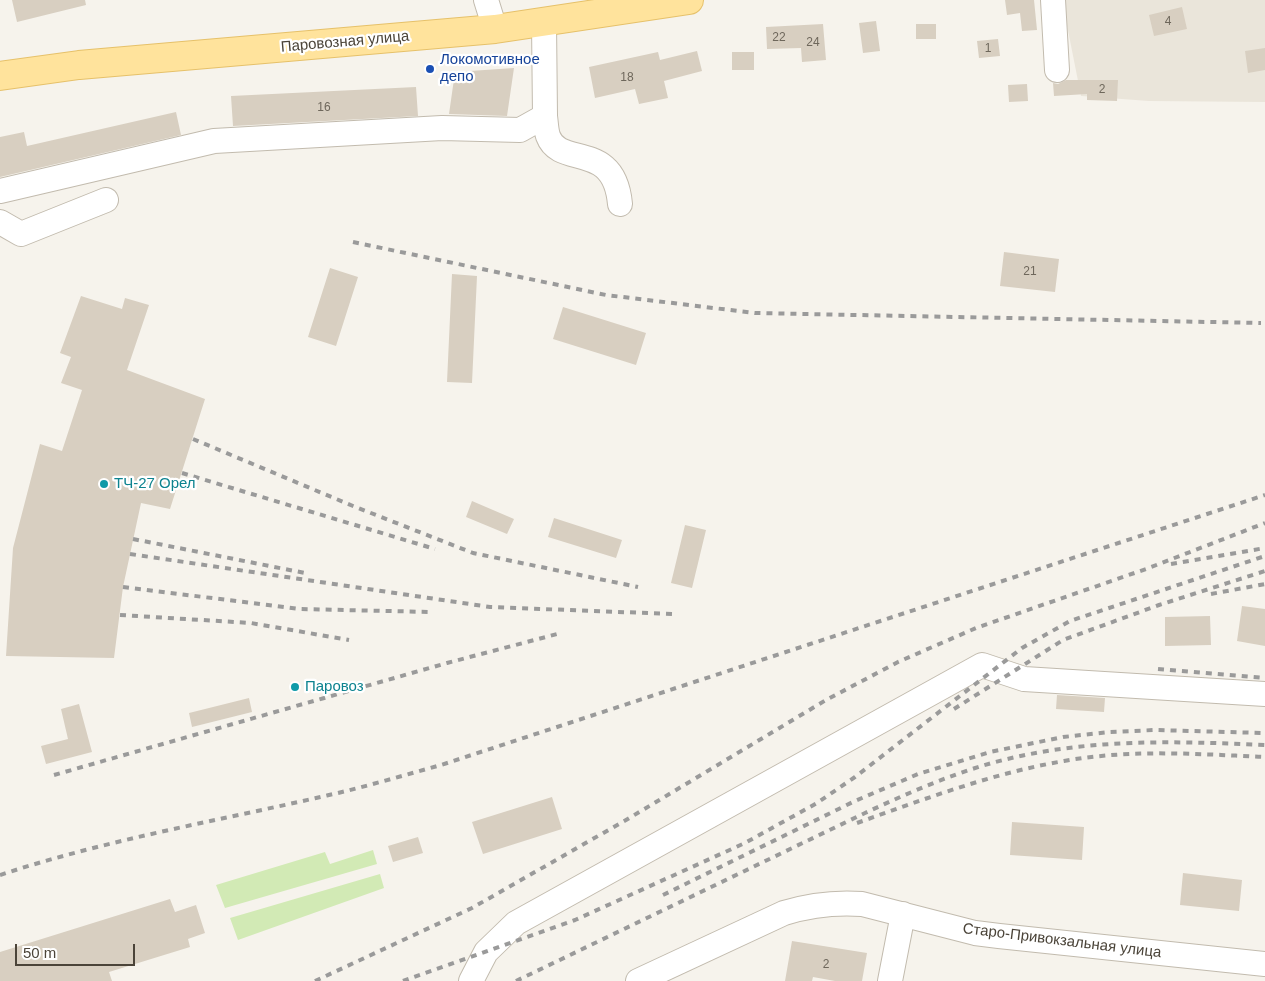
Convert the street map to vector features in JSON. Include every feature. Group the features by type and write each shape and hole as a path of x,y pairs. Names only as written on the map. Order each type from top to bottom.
{"main road":[{"name":"Паровозная улица","path":"0,76 79,64 495,29 689,0"}],"street":[{"path":"486,0 495,29"},
{"path":"1053,0 1057,70"},
{"path":"544,23 545,116 548,138 561,150 599,162 611,172 619,190 620,204"},
{"path":"0,191 214,141 442,128 520,130 545,116"},
{"path":"0,222 21,234 106,200"},
{"path":"471,981 486,952 516,923 982,665 1024,679 1265,694"},
{"name":"Старо-Привокзальная улица","path":"638,981 784,913 804,907 843,903 862,904 975,933 1234,971 1265,964"},
{"path":"890,981 903,914"}],"shaded area":[{"path":"1062,0 1265,0 1265,102 1149,101 1081,96"}],"green space":[{"path":"373,850 377,864 225,908 216,885 325,852 330,864"},
{"path":"380,874 384,888 238,940 230,918"}],"building":[{"path":"12,0 85,0 86,5 17,22"},
{"path":"1005,0 1034,0 1037,30 1022,31 1020,13 1007,15"},
{"path":"1182,7 1187,29 1154,36 1149,15"},
{"path":"876,21 880,51 863,53 859,23"},
{"path":"823,24 826,60 802,62 801,48 767,49 766,27"},
{"path":"916,24 936,24 936,39 916,39"},
{"path":"998,39 1000,56 979,58 977,41"},
{"path":"1265,48 1265,70 1248,73 1245,51"},
{"path":"697,51 702,71 664,81 668,98 639,104 635,89 595,98 589,67 658,52 660,60"},
{"path":"732,52 754,52 754,70 732,70"},
{"path":"514,68 507,116 449,114 455,72"},
{"path":"1066,80 1118,80 1117,101 1087,100 1087,94 1054,96 1053,83 1058,84"},
{"path":"1027,84 1028,101 1009,102 1008,85"},
{"path":"416,87 418,116 233,126 231,96"},
{"path":"176,112 181,135 0,177 0,137 24,132 27,146"},
{"path":"1004,252 1059,259 1055,292 1000,286"},
{"path":"330,268 358,277 336,346 308,337"},
{"path":"452,274 477,276 472,383 447,382"},
{"name":"ТЧ-27 Орел","path":"81,296 122,309 125,298 149,305 127,370 205,399 170,509 141,503 123,587 114,658 6,656 13,548 40,444 62,451 82,390 61,383 71,357 60,353"},
{"path":"563,307 646,333 636,365 553,339"},
{"path":"472,501 514,519 507,534 466,517"},
{"path":"554,518 622,540 616,558 548,537"},
{"path":"685,525 706,530 692,588 671,583"},
{"path":"1242,606 1265,609 1265,646 1237,641"},
{"path":"1210,616 1211,645 1165,646 1165,617"},
{"path":"1057,695 1105,698 1104,712 1056,709"},
{"path":"249,698 252,712 192,727 189,713"},
{"path":"79,704 92,752 46,764 41,746 68,739 61,709"},
{"path":"552,797 562,829 483,854 472,822"},
{"path":"1012,822 1084,827 1082,860 1010,855"},
{"path":"418,837 423,853 393,862 388,846"},
{"path":"1183,873 1242,880 1239,911 1180,905"},
{"path":"170,899 175,912 196,905 205,933 188,939 190,947 109,972 112,981 0,981 0,952"},
{"path":"792,941 867,953 862,981 835,981 813,977 812,981 785,981"}],"railway":[{"path":"353,242 606,295 755,313 1261,323"},
{"path":"193,439 353,506 473,553 638,587"},
{"path":"182,473 435,549"},
{"path":"0,875 85,850 342,792 441,765 1265,495"},
{"path":"315,981 472,908 626,820 826,700 898,662 976,628 1146,569 1265,523"},
{"path":"133,539 305,573"},
{"path":"1171,564 1265,548"},
{"path":"130,554 490,607 673,614"},
{"path":"403,981 575,920 745,843 817,803 855,777 1022,648 1070,621 1265,556"},
{"path":"954,709 1063,640 1159,605 1265,571"},
{"path":"1211,594 1265,584"},
{"path":"123,587 300,609 431,612"},
{"path":"120,615 251,623 349,640"},
{"path":"54,775 447,663 561,633"},
{"path":"1158,669 1265,678"},
{"path":"663,895 855,801 918,774 990,752 1063,737 1110,732 1155,730 1265,733"},
{"path":"516,981 865,813 960,773 1026,755 1094,745 1162,742 1265,745"},
{"path":"857,823 1011,772 1064,761 1089,757 1139,754 1265,757"}],"place":[{"name":"Локомотивное депо","path":"430,69"},
{"name":"ТЧ-27 Орел","path":"104,484"},
{"name":"Паровоз","path":"295,687"}]}
